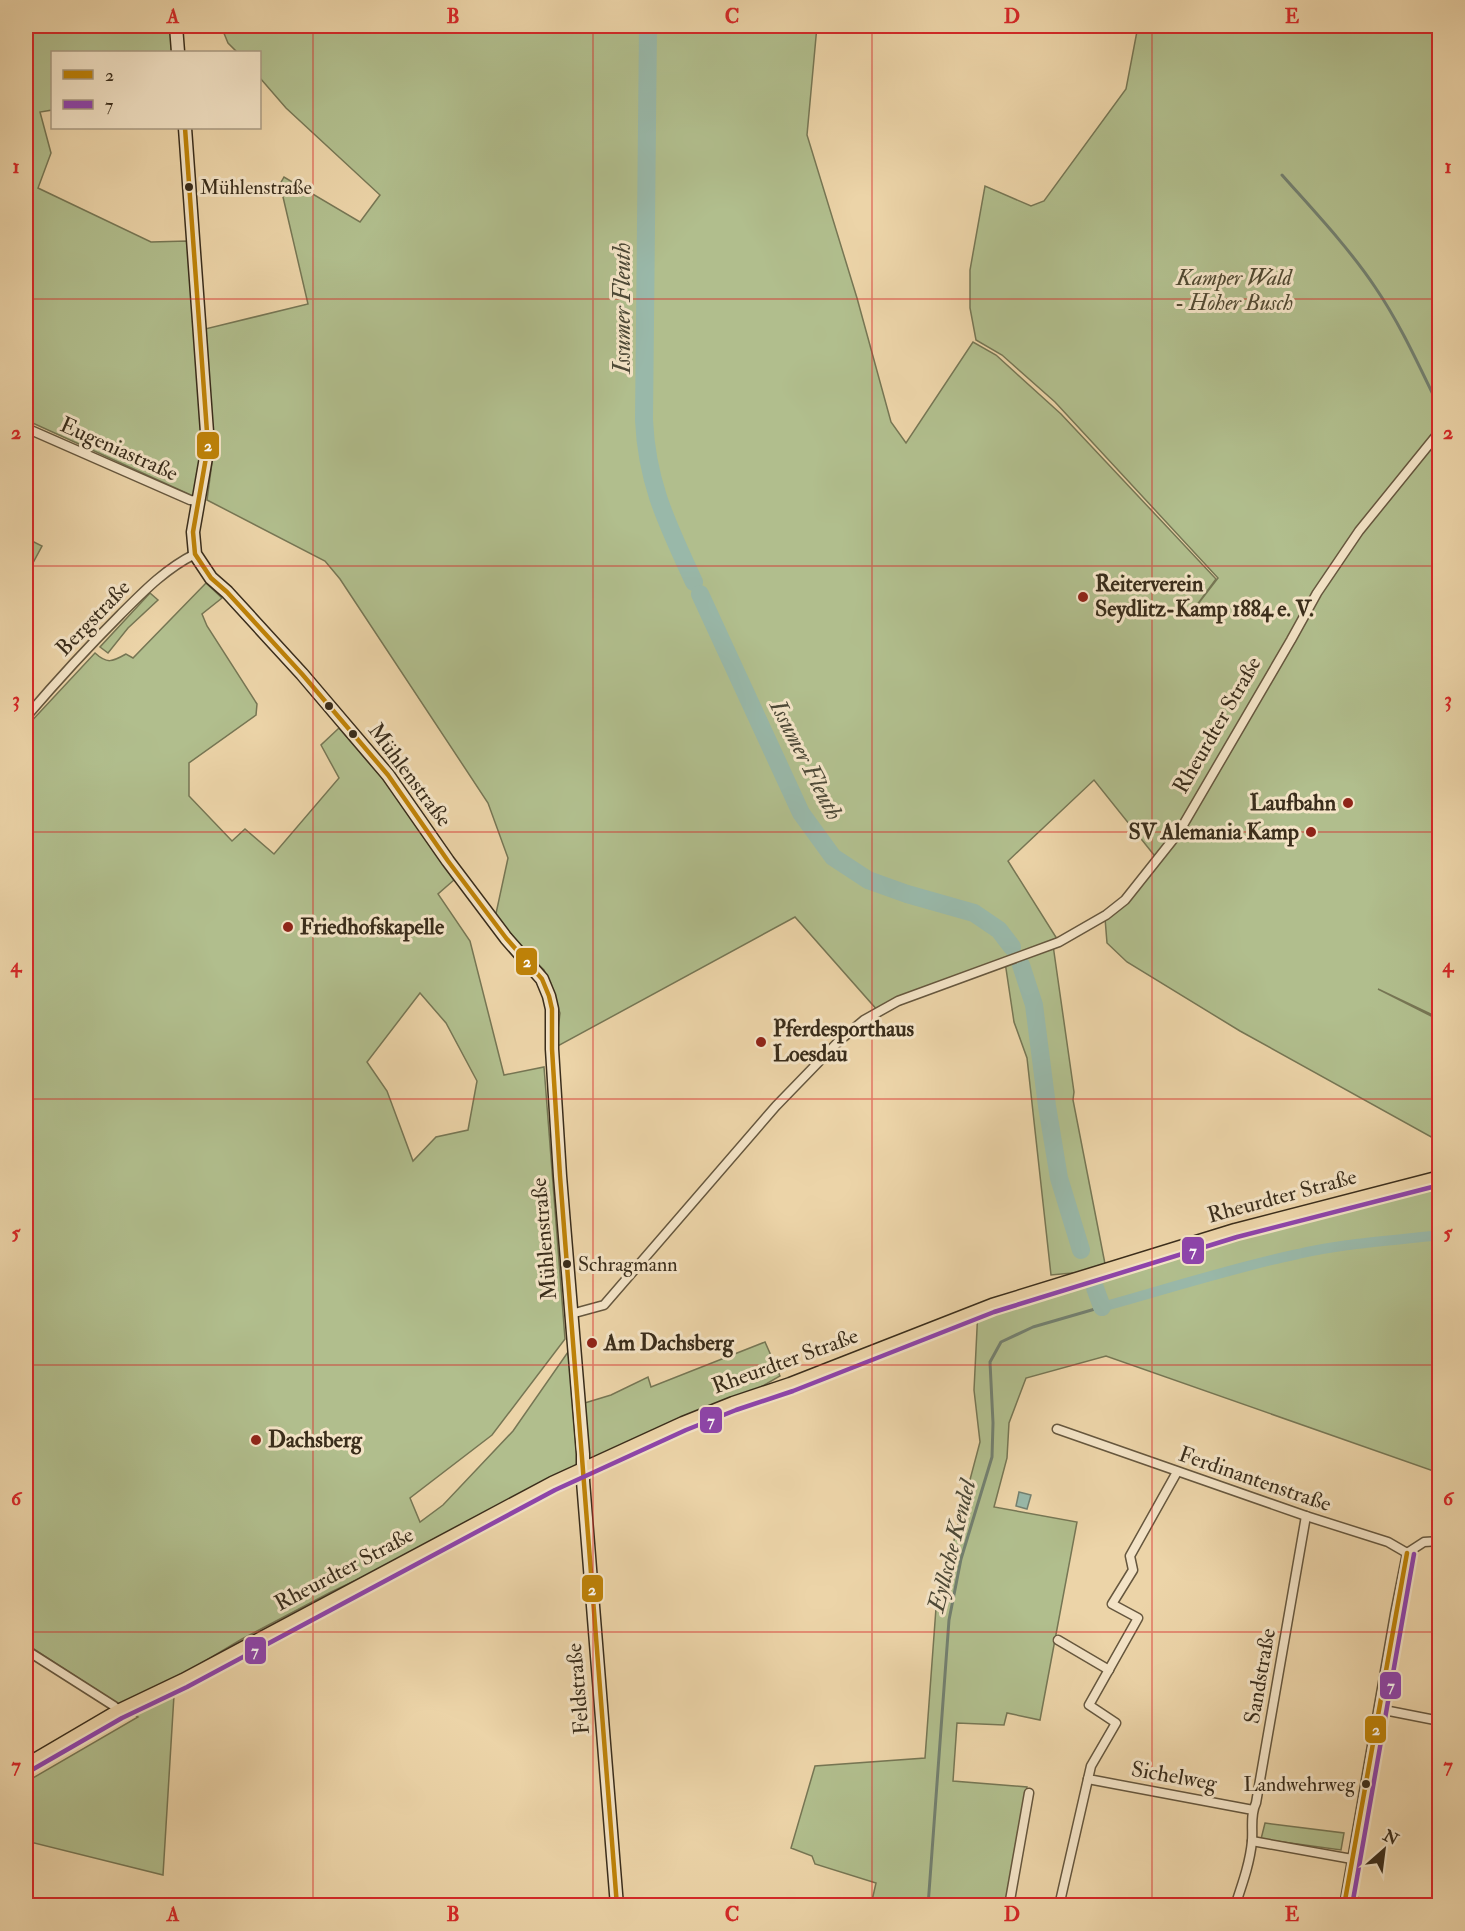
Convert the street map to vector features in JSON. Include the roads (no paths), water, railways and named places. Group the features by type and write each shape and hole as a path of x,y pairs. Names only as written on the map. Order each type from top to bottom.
{"main road":[{"name":"Rheurdter Straße","path":"26,1765 118,1711 183,1680 413,1556 583,1469 733,1402 790,1384 992,1305 1234,1230 1440,1177"}],"street":[{"path":"176,26 178,51"},
{"path":"185,129 208,446 193,532 195,554"},
{"name":"Eugeniastraße","path":"26,428 190,500 199,501"},
{"name":"Rheurdter Straße","path":"571,1314 604,1305 776,1106 839,1041 864,1020 898,1001 1059,942 1106,915 1125,900 1179,832 1317,593 1359,531 1440,431"},
{"name":"Mühlenstraße","path":"195,554 211,578 227,592 302,674 388,775 452,867 512,947 542,979 552,1009 552,1049 583,1469"},
{"name":"Bergstraße","path":"26,717 94,641 153,582 195,554"},
{"name":"Ferdinantenstraße","path":"1057,1429 1177,1472 1388,1542 1407,1553"},
{"name":"Feldstraße","path":"583,1469 617,1905"},
{"path":"1058,1640 1109,1670 1138,1618 1112,1604 1132,1570 1131,1556 1177,1472"},
{"name":"Sandstraße","path":"1235,1905 1246,1872 1252,1841 1253,1810 1306,1516"},
{"path":"1378,1905 1344,1903 1407,1553 1424,1542 1440,1541"},
{"path":"26,1650 114,1706 118,1711"},
{"name":"Sichelweg","path":"1059,1905 1091,1766 1116,1723 1089,1706 1109,1670"},
{"path":"1379,1709 1440,1721"},
{"name":"Sichelweg","path":"1088,1779 1253,1810"},
{"path":"1009,1905 1029,1793"},
{"path":"1252,1841 1352,1859"}],"waterway":[{"name":"Issumer Fleuth","path":"648,26 644,420 649,465 654,485 694,582"},
{"path":"1282,175 1365,272 1402,331 1440,409"},
{"name":"Issumer Fleuth","path":"700,594 801,813 833,857 868,880 974,913 999,930 1012,947"},
{"name":"Issumer Fleuth","path":"1021,965 1034,1005 1059,1178 1081,1250"},
{"path":"1102,1307 1224,1272 1315,1250 1440,1235"},
{"name":"Issumer Fleuth","path":"1095,1288 1102,1307"},
{"name":"Eyllsche Kendel","path":"928,1906 949,1620 961,1559 992,1457 990,1362 1001,1342 1033,1327 1102,1307"}],"place":[{"name":"Mühlenstraße","path":"189,187"},
{"name":"Reiterverein Seydlitz-Kamp 1884 e. V.","path":"1083,597"},
{"name":"Laufbahn","path":"1348,803"},
{"name":"SV Alemania Kamp","path":"1311,832"},
{"name":"Friedhofskapelle","path":"288,927"},
{"name":"Pferdesporthaus Loesdau","path":"761,1042"},
{"name":"Schragmann","path":"567,1264"},
{"name":"Am Dachsberg","path":"592,1343"},
{"name":"Dachsberg","path":"256,1440"},
{"name":"Landwehrweg","path":"1366,1784"}],"park label":[{"name":"Kamper Wald - Hoher Busch","path":"1234,290"}]}
